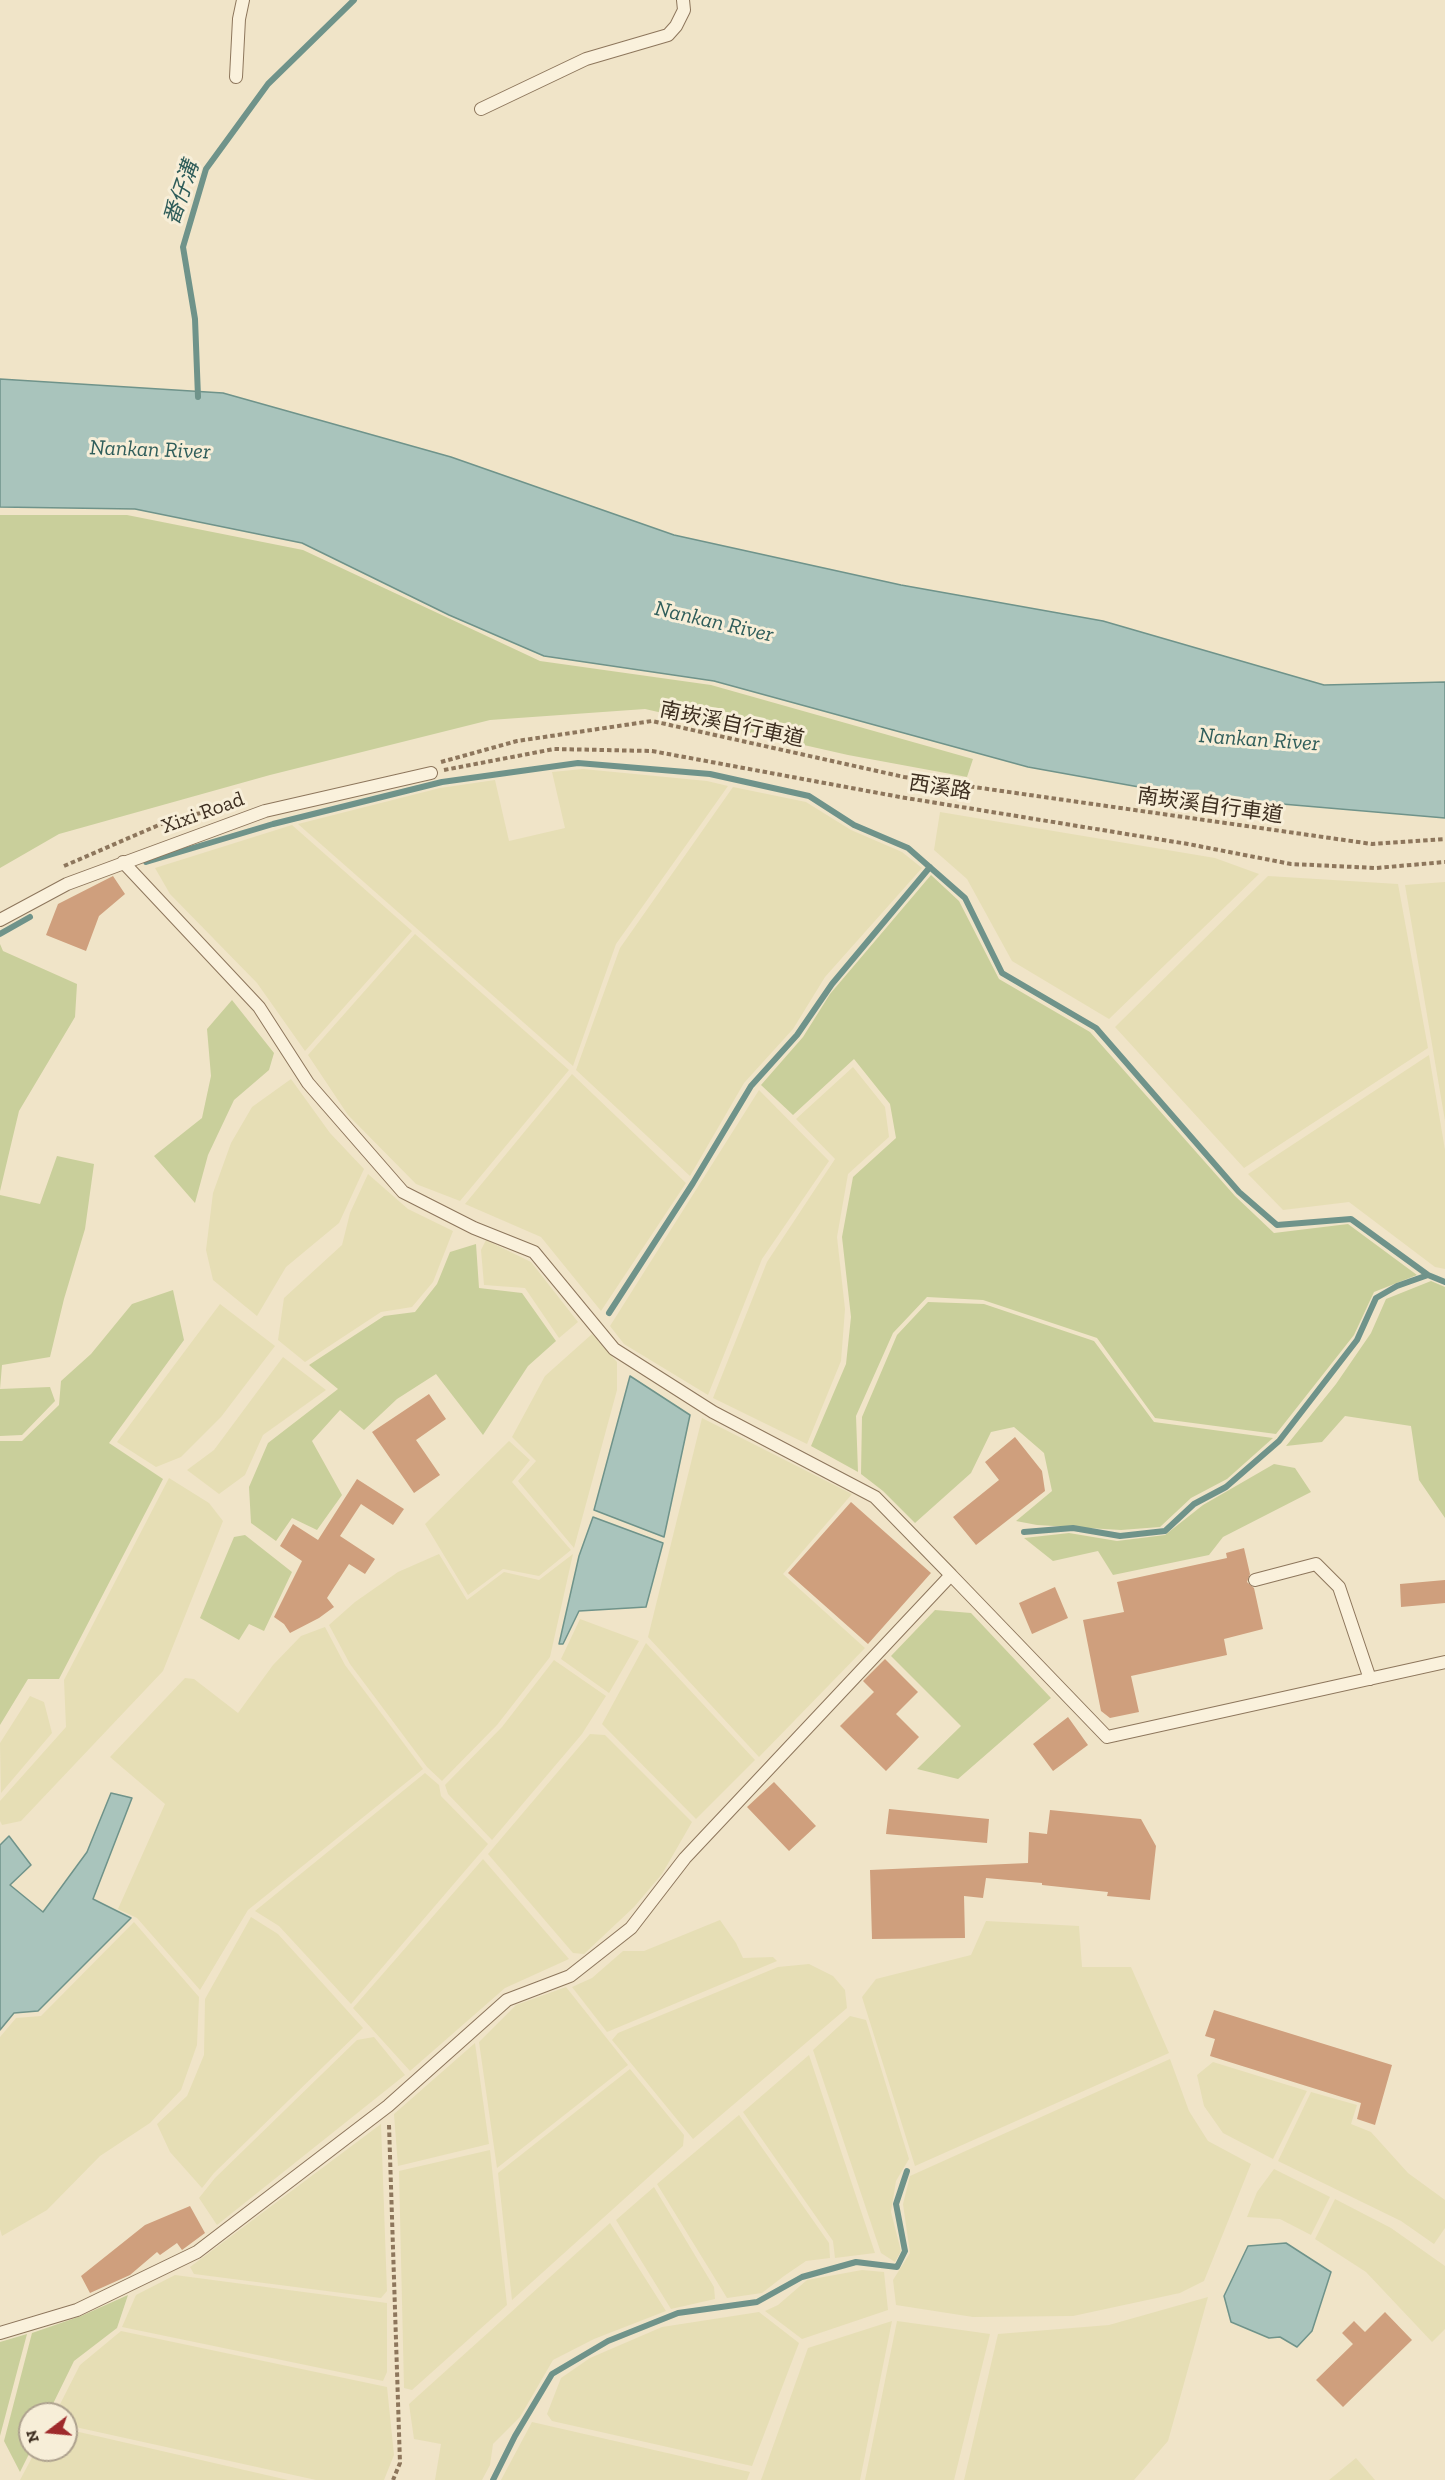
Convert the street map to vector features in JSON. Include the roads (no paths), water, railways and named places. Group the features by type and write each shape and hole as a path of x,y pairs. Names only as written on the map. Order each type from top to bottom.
{"lane":[{"path":"236,77 239,19 243,0"},
{"path":"481,109 586,59 668,35 676,26 684,10 683,0"},
{"name":"Xixi Road","path":"0,920 67,884 266,811 431,773"},
{"path":"123,862 259,1007 308,1083 403,1191 474,1228 534,1252 614,1349 713,1412 875,1497 1107,1737 1445,1662"},
{"path":"1255,1580 1316,1564 1339,1587 1370,1679"},
{"path":"0,2333 77,2310 197,2252 388,2106 507,2000 570,1976 631,1928 685,1858 951,1575"}],"water":[{"name":"Nankan River","path":"0,379 223,393 451,457 674,535 901,585 1103,621 1324,685 1445,682 1445,818 1189,796 1028,767 714,681 544,656 449,615 302,543 135,509 0,507"},
{"path":"630,1376 690,1415 664,1537 594,1510"},
{"path":"593,1517 663,1543 646,1607 579,1611 563,1644 559,1644 579,1556"},
{"path":"111,1793 132,1798 93,1899 131,1918 38,2011 14,2013 0,2030 0,1845 9,1836 31,1865 10,1885 43,1912 87,1852"},
{"path":"1286,2243 1331,2272 1312,2331 1297,2347 1280,2337 1269,2338 1231,2322 1224,2296 1248,2246"}],"waterway":[{"name":"番仔溝","path":"198,397 195,319 183,247 206,169 268,84 354,0"},
{"path":"146,862 273,824 442,782 578,763 710,774 809,796 854,825 908,848 965,898 1002,973 1096,1028 1239,1192 1277,1225 1351,1219 1428,1275 1445,1282"},
{"path":"609,1313 693,1183 751,1086 797,1035 832,984 930,867"},
{"path":"0,934 30,917"},
{"path":"1024,1532 1073,1528 1120,1536 1165,1531 1194,1504 1226,1487 1279,1441 1357,1340 1376,1298 1397,1286 1428,1275"},
{"path":"493,2480 515,2436 552,2374 608,2341 678,2313 757,2302 802,2277 856,2262 897,2267 905,2251 896,2204 907,2171"}]}
